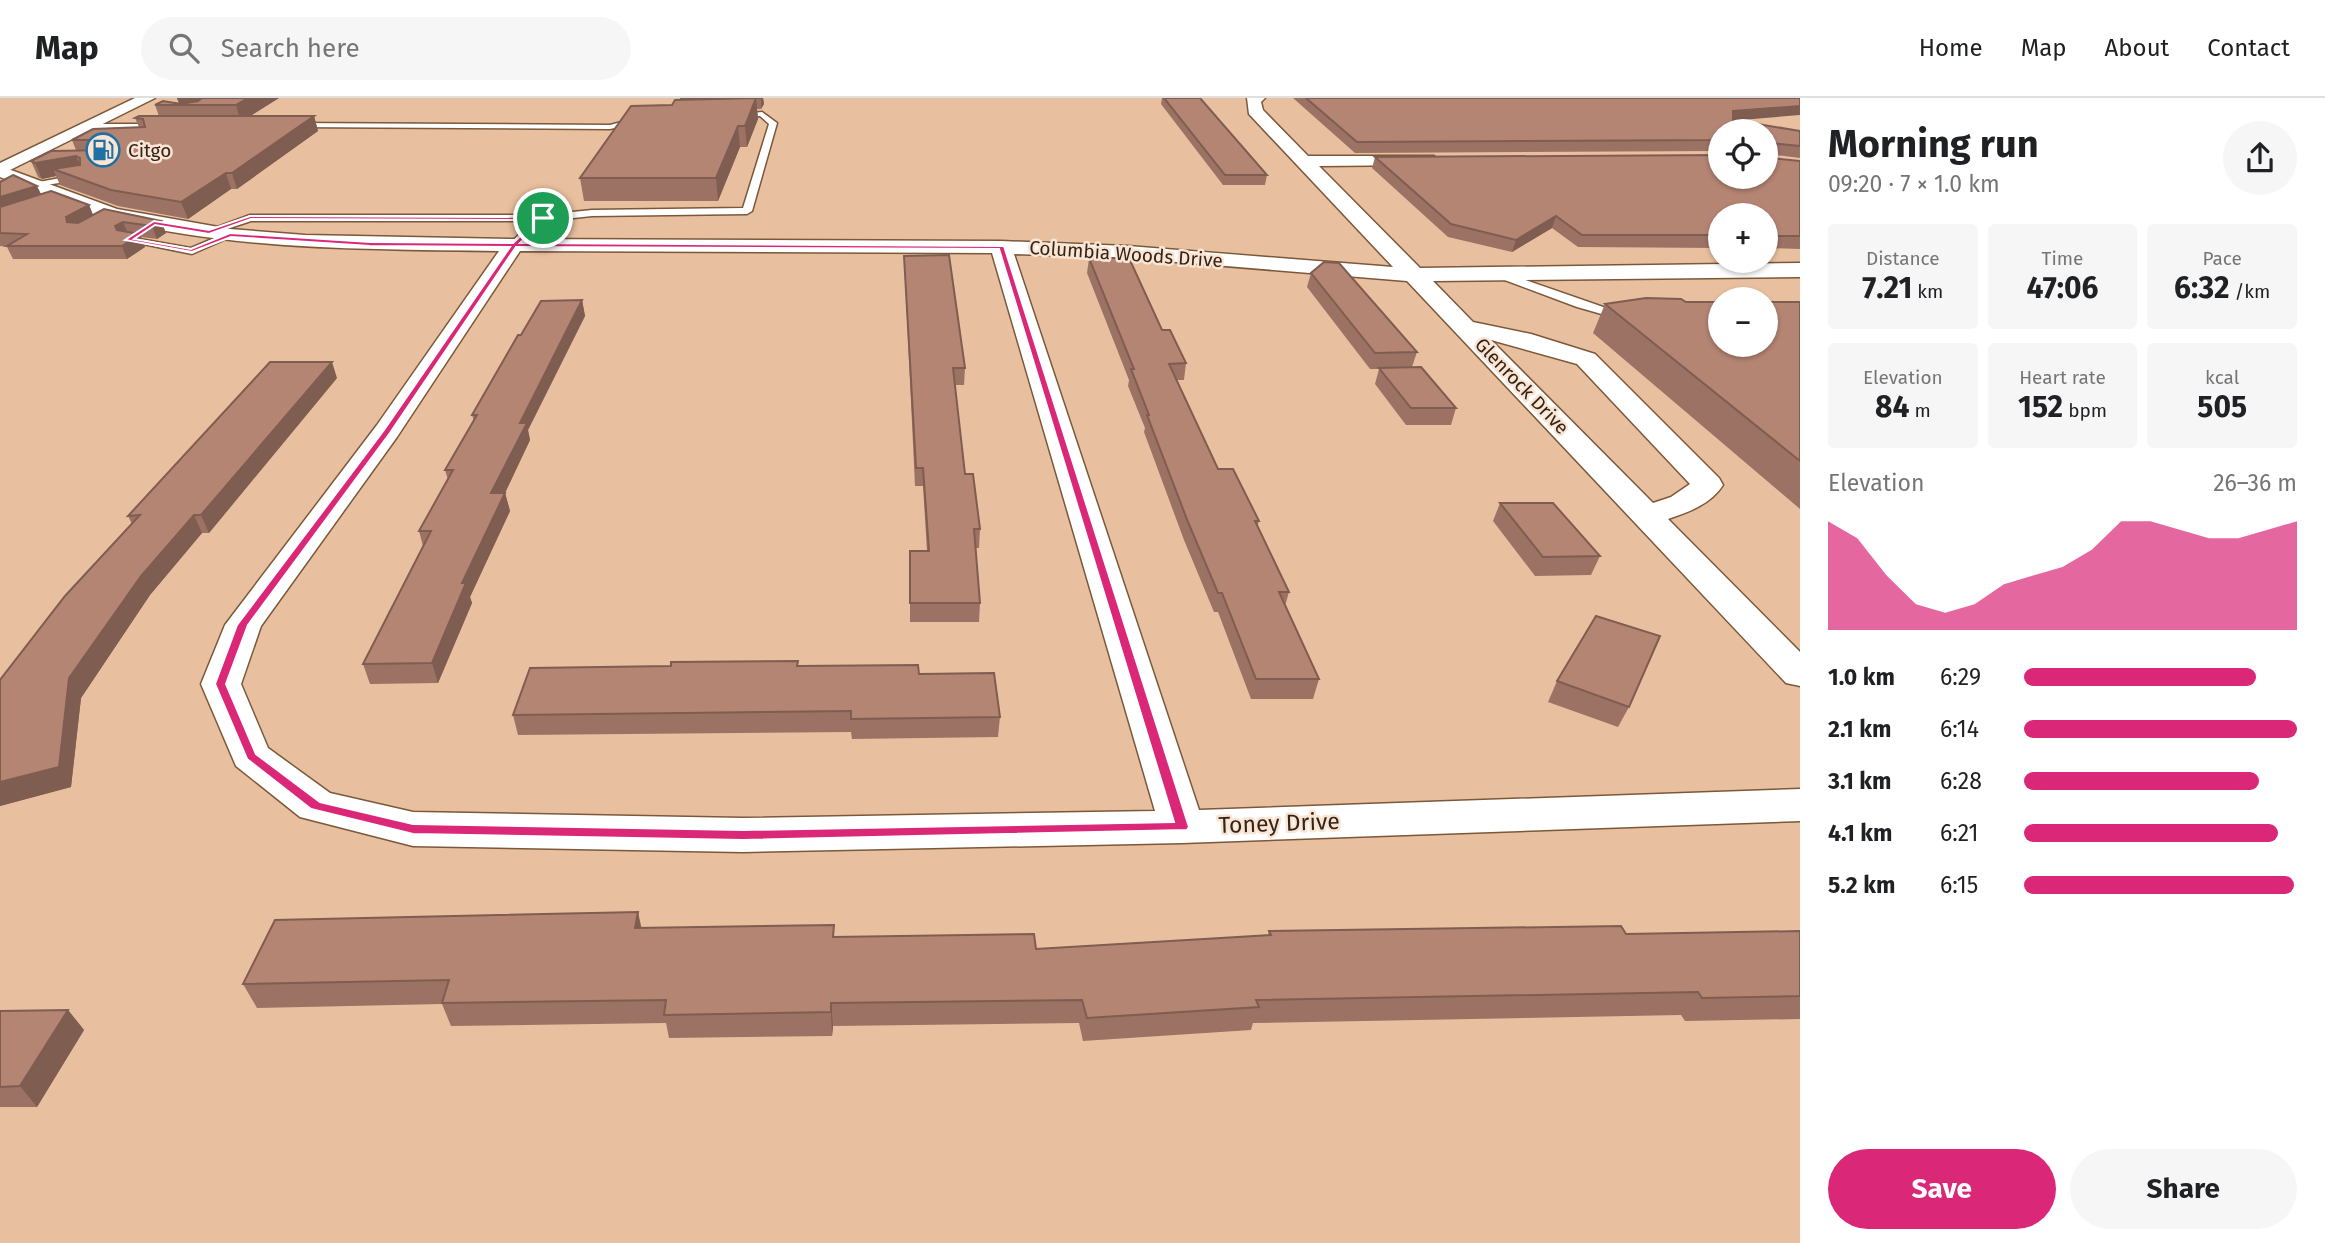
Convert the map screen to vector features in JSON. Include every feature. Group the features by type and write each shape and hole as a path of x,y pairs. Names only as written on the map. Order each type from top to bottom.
{"street":[{"path":"0,171 62,140 88,133 112,115 147,98"},
{"name":"Glenrock Drive","path":"1257,98 1252,100 1255,111 1800,674"},
{"path":"1304,161 1443,160"},
{"name":"Columbia Woods Drive","path":"0,171 38,193 66,196 107,217 220,234 370,244 1001,247 1128,251 1415,275 1796,273"},
{"name":"Toney Drive","path":"514,245 387,431 243,625 221,684 251,756 316,806 413,829 743,835 1182,827 1800,805"},
{"path":"1001,247 1182,827"},
{"path":"1466,328 1522,340 1586,359 1709,485 1682,504 1647,515"}],"lane":[{"path":"154,223 128,240 192,251 250,218 543,218 592,213 747,211 773,123 762,114 724,115"},
{"path":"112,115 138,115"},
{"path":"280,125 610,127 633,119 655,116"},
{"path":"88,133 171,126"},
{"path":"20,161 47,162"},
{"path":"38,193 82,177"},
{"path":"514,245 543,218"},
{"path":"1498,274 1581,305 1637,320"}],"building":[{"path":"202,98 248,98 236,105 155,105 163,101 181,104"},
{"path":"681,98 761,98 681,100"},
{"path":"756,98 745,126 738,126 716,178 580,178 631,106 672,105 675,100"},
{"path":"1164,98 1200,98 1267,175 1225,175"},
{"path":"1306,98 1800,98 1800,106 1733,111 1733,119 1708,119 1708,140 1357,142"},
{"path":"314,116 232,173 226,173 181,202 111,190 53,169 80,165 80,158 76,156 35,163 31,161 51,151 108,150 109,142 103,137 98,140 72,140 93,129 145,127 143,119 135,118"},
{"path":"1778,127 1800,131 1800,146 1778,144"},
{"path":"1708,155 1708,189 1778,189 1778,159 1800,161 1800,236 1778,236 1778,203 1708,203 1708,235 1582,235 1556,216 1516,240 1451,224 1375,157"},
{"path":"13,175 37,186 0,197 0,182"},
{"path":"51,191 89,205 66,217 67,222 78,223 104,209 161,221 152,226 123,222 115,226 117,230 140,234 122,246 7,246 27,234 0,233 0,207"},
{"path":"949,255 965,368 953,368 965,474 973,474 980,529 974,529 980,603 910,603 910,551 929,551 923,468 916,468 904,256"},
{"path":"1089,258 1129,258 1162,330 1170,330 1186,363 1169,364 1218,469 1233,469 1259,521 1255,521 1289,592 1279,592 1319,679 1256,679 1222,593 1218,593 1188,522 1147,415 1131,369 1134,369"},
{"path":"1324,262 1339,263 1417,352 1375,353 1311,273"},
{"path":"1646,298 1708,302 1708,357 1778,357 1778,302 1800,302 1800,461 1605,304"},
{"path":"582,300 520,423 527,423 491,493 505,493 462,583 466,583 432,663 363,664 431,531 419,531 453,470 445,470 477,415 472,415 518,335 521,335 541,301"},
{"path":"270,362 332,362 201,515 194,515 141,576 69,678 59,767 0,782 0,680 65,596 140,515 128,516"},
{"path":"1421,367 1456,408 1411,408 1379,368"},
{"path":"1500,503 1553,503 1600,556 1543,557"},
{"path":"1596,616 1660,636 1629,707 1557,681"},
{"path":"798,661 797,666 918,665 919,674 994,673 1000,717 851,719 851,711 513,715 530,668 671,666 671,662"},
{"path":"638,912 635,928 834,925 833,937 1034,934 1036,949 1271,935 1269,931 1621,926 1626,934 1800,931 1800,996 1702,998 1698,992 1256,1000 1259,1007 1087,1018 1082,1000 831,1003 831,1012 664,1015 666,1000 442,1003 449,980 243,984 275,920"},
{"path":"68,1010 20,1086 0,1087 0,1011"}],"place":[{"name":"Citgo","path":"103,150"}],"route":[{"path":"543,218 250,218 209,232 154,223 128,240 192,251 230,235 370,244 514,245 1001,247 1182,827 743,835 413,829 316,806 251,756 221,684 243,625 387,431 514,245 543,218"}]}
